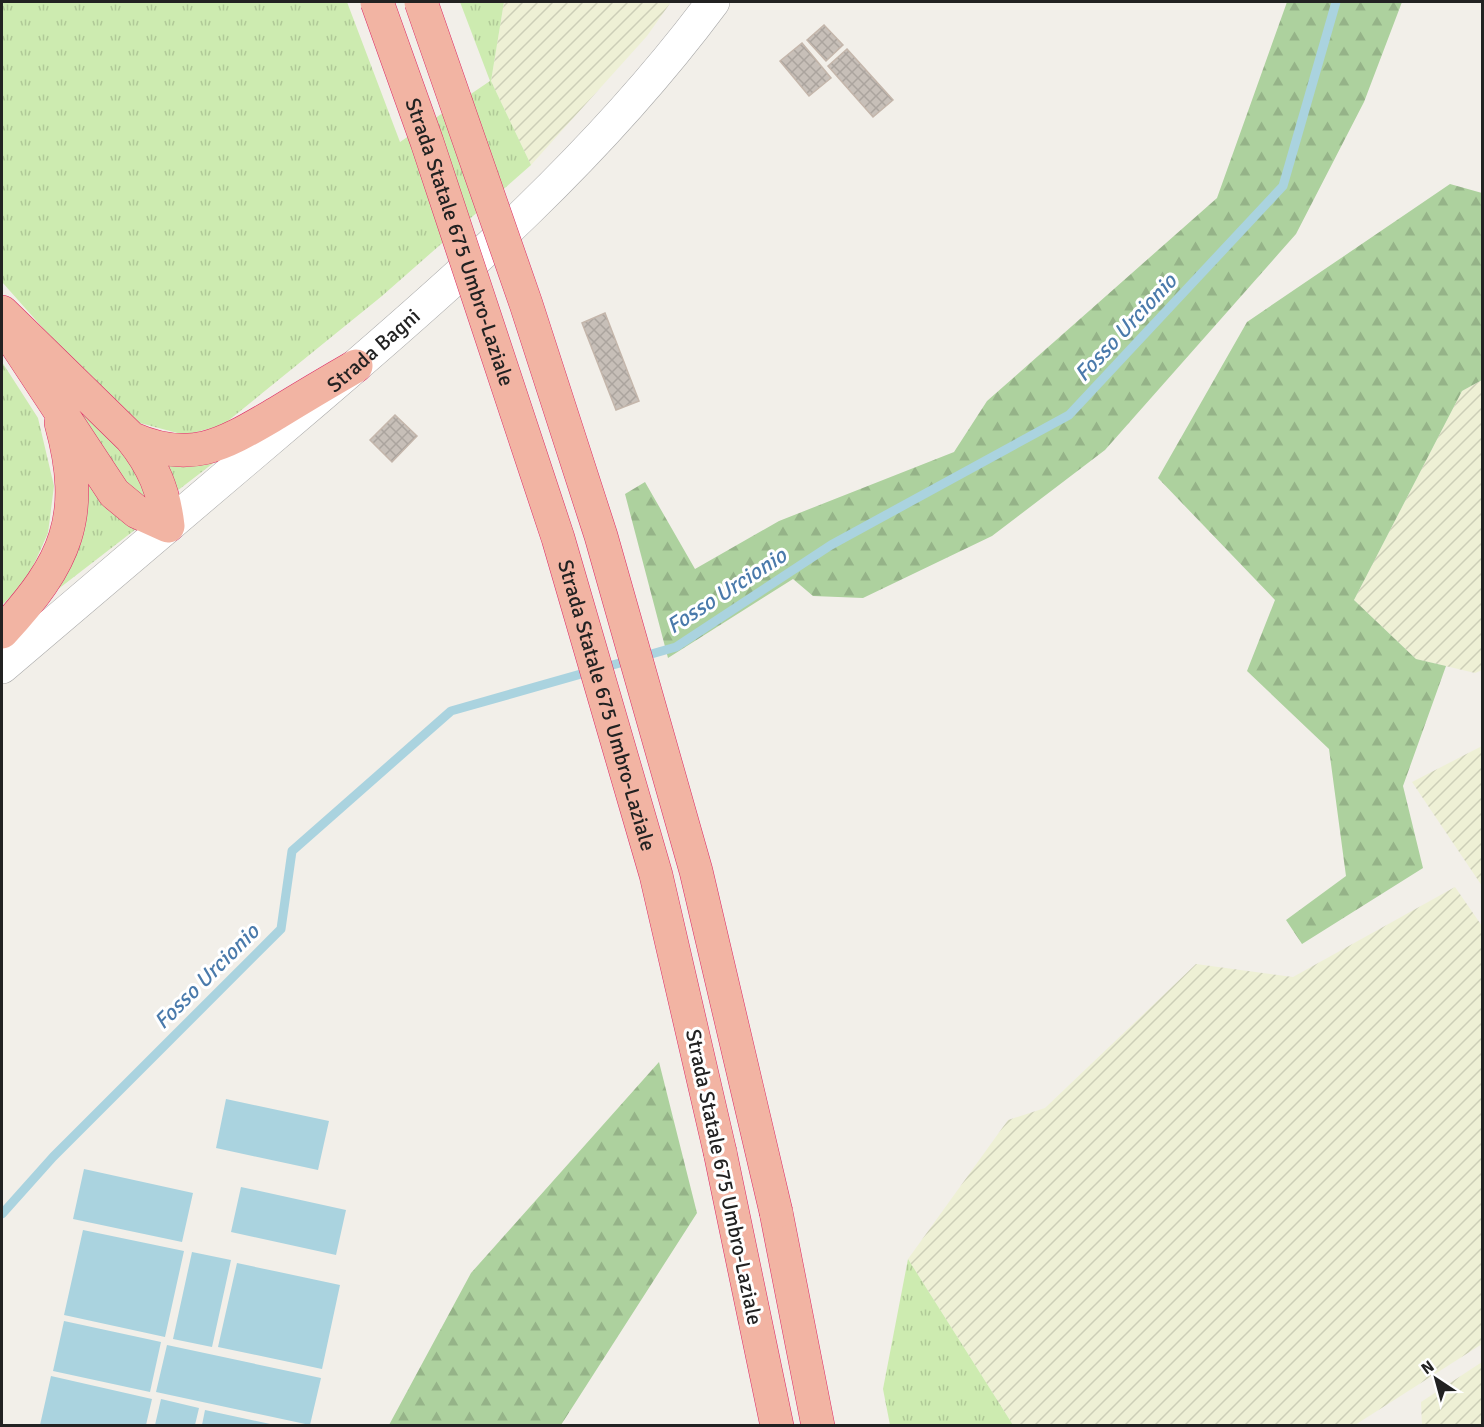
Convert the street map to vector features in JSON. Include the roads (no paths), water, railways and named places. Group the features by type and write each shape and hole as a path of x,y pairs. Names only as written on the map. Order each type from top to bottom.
{"highway":[{"name":"Strada Statale 675 Umbro-Laziale","path":"377,2 427,142 558,538 656,875 720,1152 777,1425"},
{"name":"Strada Statale 675 Umbro-Laziale","path":"421,2 522,293 601,536 696,871 776,1212 818,1425"},
{"path":"2,312 131,438 154,472 162,491 168,526"},
{"path":"2,323 114,493 137,512 168,526"},
{"path":"131,438 167,451 185,452 215,447 356,366"},
{"path":"2,632 44,583 67,537 70,481 68,457 57,409"}],"street":[{"name":"Strada Bagni","path":"2,667 356,366 556,186 668,62 713,2"}],"water":[{"path":"226,1099 329,1121 318,1170 216,1148"},
{"path":"84,1169 193,1193 182,1242 73,1219"},
{"path":"241,1187 346,1210 336,1255 231,1232"},
{"path":"83,1230 184,1251 165,1337 64,1315"},
{"path":"192,1252 231,1260 212,1347 173,1339"},
{"path":"237,1263 340,1285 322,1369 218,1347"},
{"path":"64,1321 161,1342 150,1392 53,1371"},
{"path":"167,1345 321,1378 310,1425 156,1392"},
{"path":"51,1376 152,1399 146,1425 40,1425"},
{"path":"161,1399 199,1408 195,1425 155,1425"},
{"path":"205,1410 275,1425 202,1425"}],"waterway":[{"name":"Fosso Urcionio","path":"2,1214 53,1157 281,929 292,851 451,711 676,647 831,545 1069,415 1283,186 1336,2"}]}
